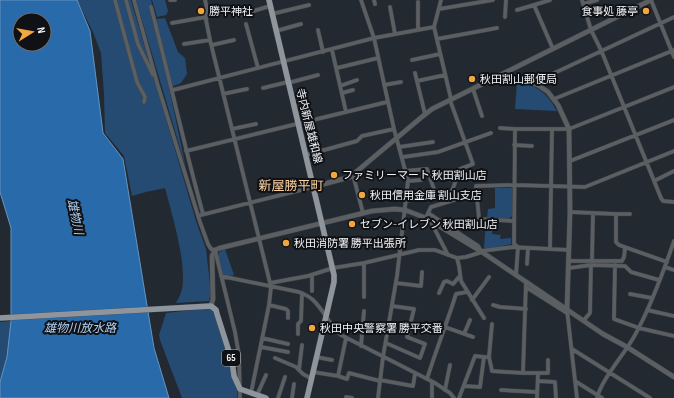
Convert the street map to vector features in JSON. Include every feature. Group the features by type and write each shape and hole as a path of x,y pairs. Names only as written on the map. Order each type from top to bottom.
{"main road":[{"name":"寺内新屋雄和線","path":"269,3 333,268 334,282 307,398"},
{"path":"0,318 209,306"},
{"name":"65","path":"209,306 216,310 232,361 234,376 240,389"},
{"path":"240,389 266,398"}],"street":[{"path":"115,0 137,82 145,97 144,102"},
{"path":"126,0 138,44 158,86"},
{"path":"134,0 158,86 198,217 208,244 215,250 235,332 239,355 240,398"},
{"path":"205,0 207,8 206,18 210,40 251,202 270,285 269,305 251,393"},
{"path":"362,0 374,38 387,102 408,181 396,283 383,357 378,398"},
{"path":"441,0 434,27 450,99 473,164 460,169 452,191 454,200 430,206 428,217 448,255"},
{"path":"438,10 493,0"},
{"path":"505,17 506,0"},
{"path":"517,10 550,0"},
{"path":"597,0 583,2 591,30 601,50 663,201 674,202"},
{"path":"198,217 203,214 345,179 352,175 425,114 450,99 490,81 651,0 673,51 674,57"},
{"path":"418,2 418,30"},
{"path":"237,16 269,3"},
{"path":"272,14 309,5"},
{"path":"534,5 553,49"},
{"path":"151,7 203,214"},
{"path":"390,7 395,34"},
{"path":"533,83 674,17"},
{"path":"172,23 206,18"},
{"path":"246,24 258,68"},
{"path":"276,31 301,24"},
{"path":"173,90 374,38 434,27"},
{"path":"437,39 497,28"},
{"path":"318,30 323,52"},
{"path":"184,44 210,40"},
{"path":"212,45 234,40"},
{"path":"332,50 346,112"},
{"path":"554,99 673,51"},
{"path":"412,60 440,54"},
{"path":"337,68 378,58"},
{"path":"415,73 425,114"},
{"path":"263,88 318,75"},
{"path":"417,82 445,75"},
{"path":"490,81 513,79 533,83 548,92 563,114 569,130 570,212 567,312 577,398"},
{"path":"340,86 357,80"},
{"path":"384,85 401,82"},
{"path":"500,128 569,130 674,87"},
{"path":"223,94 247,89"},
{"path":"473,89 482,116"},
{"path":"342,93 353,90"},
{"path":"186,151 387,102"},
{"path":"570,161 674,120"},
{"path":"232,130 256,124"},
{"path":"306,156 357,142 362,136 394,129"},
{"path":"514,129 514,244 518,247 516,275"},
{"path":"550,249 552,130"},
{"path":"403,157 434,154 491,133"},
{"path":"399,147 433,142"},
{"path":"514,145 532,146"},
{"path":"514,221 479,219 476,186 514,185 585,187 674,151"},
{"path":"405,171 428,169 436,195"},
{"path":"654,180 674,171"},
{"path":"352,175 363,213"},
{"path":"443,177 456,181"},
{"path":"408,181 421,180"},
{"path":"406,201 452,191"},
{"path":"209,306 212,299 212,256 215,250 363,213 380,210 405,210 428,217 445,224 478,246 482,252"},
{"path":"570,212 630,214"},
{"path":"592,260 593,213"},
{"path":"616,214 616,242 619,245 666,264 674,270"},
{"path":"428,217 516,275 526,285 567,312 584,320 603,334 627,347 674,377"},
{"path":"445,224 456,220"},
{"path":"370,244 401,238"},
{"path":"597,397 639,328 674,243"},
{"path":"270,285 312,275 333,268 364,263 419,250 428,250 456,258 466,258 482,252 518,247 569,250"},
{"path":"527,264 528,248"},
{"path":"569,261 622,261 624,257 624,248"},
{"path":"456,258 460,272 459,276 467,292 484,318"},
{"path":"364,263 364,297"},
{"path":"569,268 591,265 625,266 632,272 659,280"},
{"path":"584,320 590,313 591,265"},
{"path":"615,265 614,319 639,328 674,336"},
{"path":"396,283 421,286 422,272"},
{"path":"312,275 312,291"},
{"path":"221,276 270,285 302,293 314,300 336,331 346,338 427,379 445,390 454,398"},
{"path":"439,293 444,282 448,281 453,284 459,276"},
{"path":"472,300 489,277"},
{"path":"524,373 526,285"},
{"path":"427,379 437,345 445,327 456,294 467,292"},
{"path":"298,334 302,293"},
{"path":"630,294 652,298"},
{"path":"269,305 286,309 288,311 288,318"},
{"path":"493,305 526,309"},
{"path":"386,343 420,358 426,344 407,337 414,309 392,306"},
{"path":"647,310 674,316"},
{"path":"361,346 364,311"},
{"path":"464,334 470,320"},
{"path":"492,324 489,357 492,371 548,373 548,360"},
{"path":"445,327 473,337"},
{"path":"262,338 288,344"},
{"path":"338,376 346,338"},
{"path":"299,370 302,345"},
{"path":"261,347 288,352"},
{"path":"572,349 650,398"},
{"path":"459,398 475,356 489,357"},
{"path":"316,357 332,360"},
{"path":"464,386 480,386 484,357"},
{"path":"276,358 296,367 312,379"},
{"path":"445,390 450,365"},
{"path":"313,372 347,379 349,373 380,381 413,386 415,374"},
{"path":"537,398 538,373"},
{"path":"257,395 266,375"},
{"path":"278,398 285,376"},
{"path":"538,381 555,382 556,398"},
{"path":"575,381 597,397 602,398"},
{"path":"431,398 432,382"},
{"path":"292,398 294,384"},
{"path":"501,390 537,392"},
{"path":"346,398 352,398"}],"shaded area":[{"path":"77,0 131,0 196,221 206,249 211,293 209,301 176,303 182,289 183,278 181,253 165,188 132,196 124,156 105,133 101,53 93,32"},
{"path":"136,0 151,0 156,19 165,18 178,52 185,58 187,74 181,83 169,88 186,168"},
{"path":"152,0 165,0 168,11 166,15 157,17"},
{"path":"517,82 530,85 541,91 549,99 557,111 515,109"},
{"path":"495,188 512,188 512,216 509,219 487,218 488,209 495,208"},
{"path":"486,221 493,222 492,234 501,235 500,239 511,238 511,244 488,249 484,248"},
{"path":"225,249 234,275 229,276 222,274 218,256 219,252"},
{"path":"209,308 213,311 231,362 231,376 237,387 237,398 182,398 160,340 159,335 166,313"},
{"path":"11,321 7,357 0,382 0,322"}],"water":[{"name":"雄物川放水路","path":"0,0 77,0 90,31 103,133 123,159 154,348 169,398 0,398 0,382 7,357 11,321 11,228 0,192"}],"place":[{"name":"勝平神社","path":"201,11"},
{"name":"食事処 藤亭","path":"646,11"},
{"name":"秋田割山郵便局","path":"472,79"},
{"name":"ファミリーマート 秋田割山店","path":"334,175"},
{"name":"秋田信用金庫 割山支店","path":"362,195"},
{"name":"セブン-イレブン 秋田割山店","path":"352,224"},
{"name":"秋田消防署 勝平出張所","path":"286,243"},
{"name":"秋田中央警察署 勝平交番","path":"312,328"}],"district":[{"name":"新屋勝平町","path":"291,186"}],"water label":[{"name":"雄物川","path":"75,217"}]}
